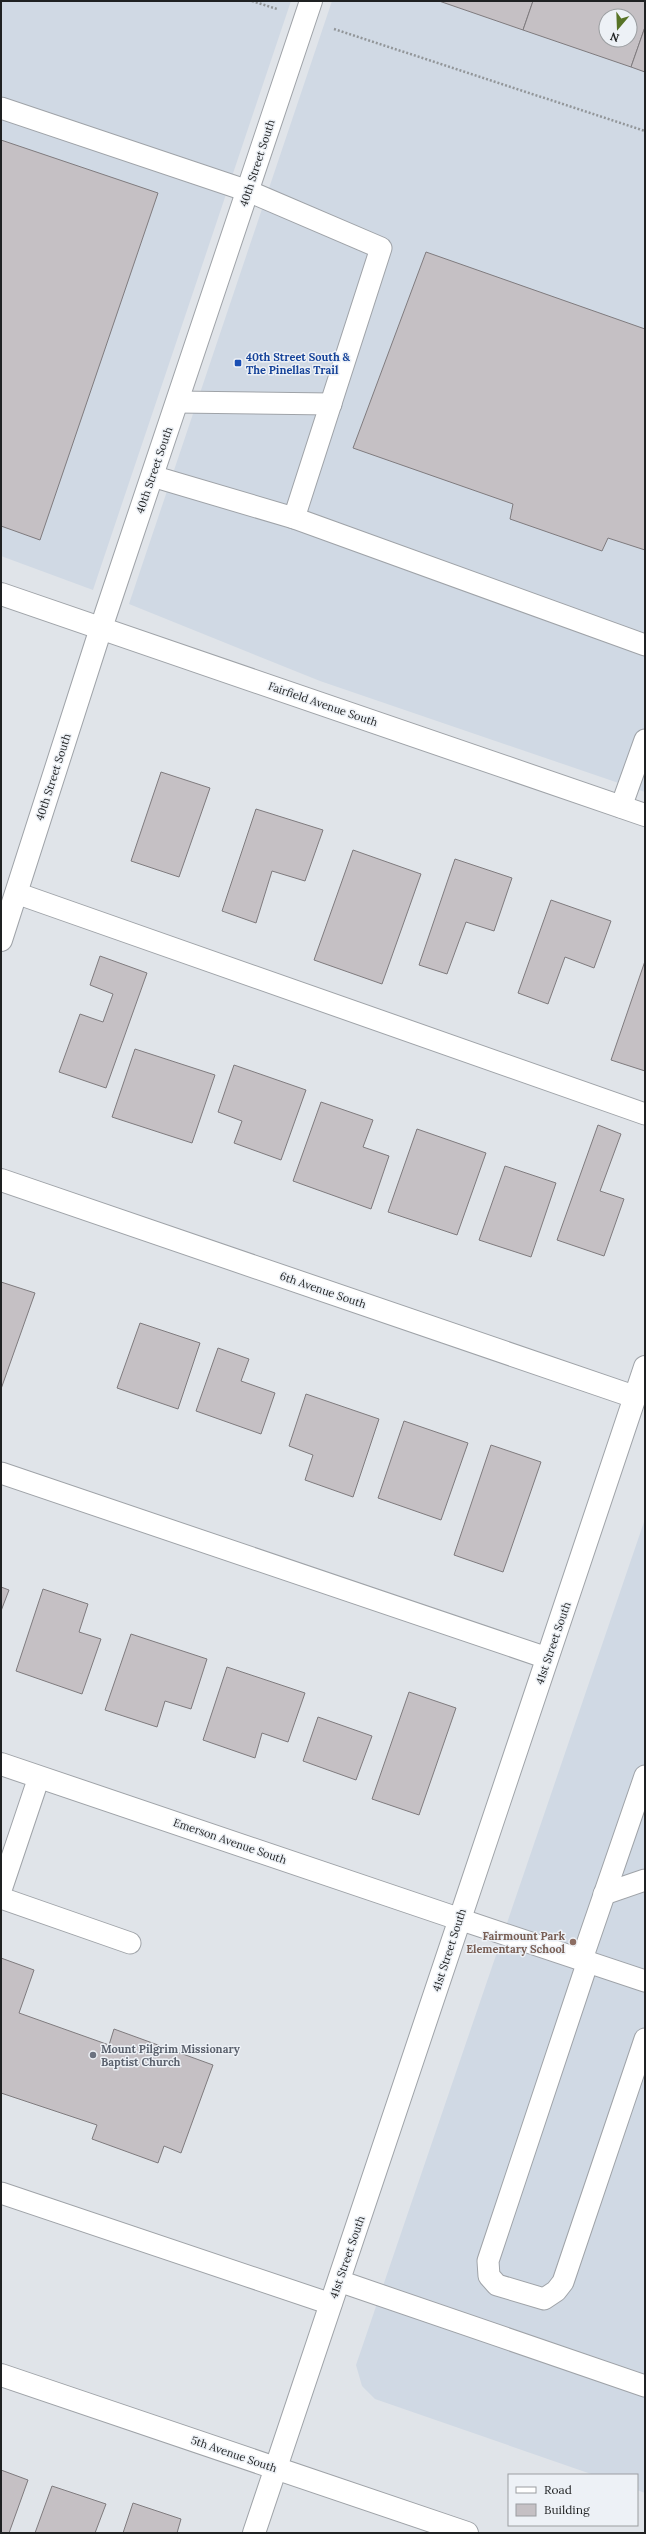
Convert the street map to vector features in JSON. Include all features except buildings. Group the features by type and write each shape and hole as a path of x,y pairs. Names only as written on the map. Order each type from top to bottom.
{"street":[{"name":"40th Street South","path":"1,940 101,628 311,1"},
{"name":"Fairfield Avenue South","path":"1,594 645,815"},
{"name":"6th Avenue South","path":"1,1180 640,1399"},
{"name":"41st Street South","path":"254,2533 459,1919 548,1658 640,1399 645,1367"},
{"name":"Emerson Avenue South","path":"1,1764 459,1919"},
{"name":"5th Avenue South","path":"1,2374 467,2533"}],"lane":[{"path":"1,108 248,191 381,248 294,518"},
{"path":"177,402 331,404"},
{"path":"152,476 294,518 645,645"},
{"path":"621,807 645,740"},
{"path":"16,893 645,1114"},
{"path":"1,1473 548,1658"},
{"path":"645,1776 604,1894 585,1960 488,2261 489,2276 497,2285 544,2299 556,2291 563,2282 645,2040"},
{"path":"1,1890 39,1777"},
{"path":"604,1894 645,1880"},
{"path":"1,1898 130,1943"},
{"path":"459,1919 645,1981"},
{"path":"1,2193 331,2304"},
{"path":"339,2281 645,2386"}],"path":[{"path":"252,1 276,9"},
{"path":"337,29 645,131"}],"shaded area":[{"path":"1,1 291,1 93,590 1,556"},
{"path":"332,1 645,1 645,792 320,681 129,604"},
{"name":"Fairmount Park Elementary School","path":"645,1519 645,2493 638,2490 638,2474 591,2474 375,2399 362,2386 356,2365"}],"place":[{"name":"40th Street South & The Pinellas Trail","path":"238,363"},
{"name":"Fairmount Park Elementary School","path":"573,1942"},
{"name":"Mount Pilgrim Missionary Baptist Church","path":"93,2055"}]}
